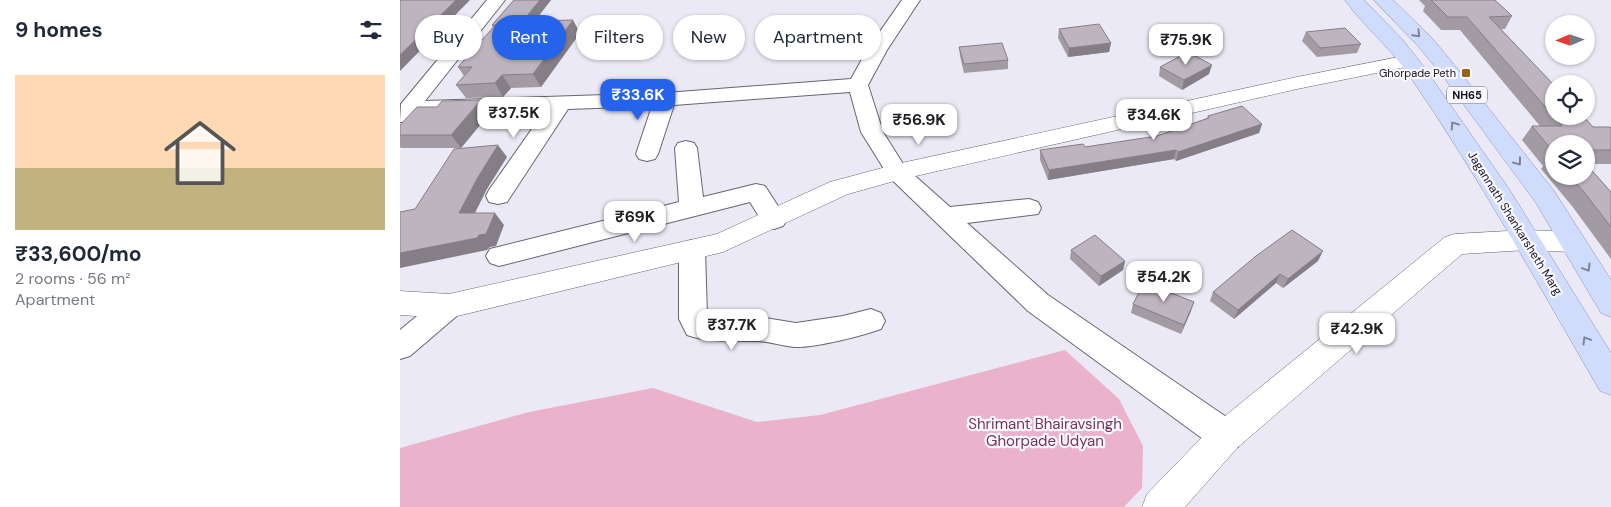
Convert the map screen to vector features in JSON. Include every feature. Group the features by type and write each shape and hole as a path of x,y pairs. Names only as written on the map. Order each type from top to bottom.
{"highway":[{"name":"Jagannath Shankarsheth Marg","path":"1354,0 1409,61 1500,195 1611,381"},
{"name":"NH65","path":"1383,0 1425,42 1450,71 1544,196 1611,305"}],"street":[{"path":"403,105 426,88 496,0"},
{"path":"911,0 877,50 858,85 872,132 897,172 1038,303 1226,436"},
{"path":"400,303 448,306 692,250 724,242 839,188 897,172 1297,83 1409,61"},
{"path":"403,105 561,103 665,99 858,85"},
{"path":"646,154 665,99"},
{"path":"498,196 561,103"},
{"path":"686,148 692,208"},
{"path":"500,256 756,192 774,220"},
{"path":"945,216 1029,208"},
{"path":"1160,507 1226,436 1455,244 1526,240 1572,242"},
{"path":"692,250 693,319 697,327 760,329 796,336 871,321"},
{"path":"400,346 448,306"}],"green space":[{"name":"Shrimant Bhairavsingh Ghorpade Udyan","path":"1065,350 1119,399 1143,446 1142,488 1124,507 400,507 400,448 529,412 653,388 757,422 820,415"}],"building":[{"path":"400,0 456,0 441,15 415,15 415,40 400,55"},
{"path":"514,0 540,0 528,15 501,15"},
{"path":"1431,0 1495,0 1512,16 1489,17 1545,76 1545,106 1467,17 1448,17"},
{"path":"566,20 573,20 566,29"},
{"path":"1099,24 1111,43 1069,48 1059,29"},
{"path":"1345,28 1361,44 1320,48 1306,32"},
{"path":"492,29 492,60 543,60 533,74 502,75 495,83 456,85 472,67 458,67 464,60 482,60 482,40"},
{"path":"1002,43 1008,60 964,64 959,47"},
{"path":"1188,52 1212,65 1184,80 1160,67"},
{"path":"481,100 451,135 400,135 400,125 417,107 437,107 442,101"},
{"path":"1242,106 1262,124 1178,152 1176,150 1049,170 1040,150 1083,144 1085,147 1157,136 1209,118 1208,116"},
{"path":"1591,125 1593,127 1610,127 1611,150 1595,150 1595,135 1545,135 1545,142 1532,126"},
{"path":"498,145 459,213 495,213 486,234 479,235 477,238 400,253 400,212 415,209 454,149"},
{"path":"1595,174 1611,192 1611,227 1578,185 1595,185"},
{"path":"1292,230 1323,251 1288,279 1280,274 1238,310 1213,292 1256,256"},
{"path":"1095,235 1125,261 1101,276 1071,250"},
{"path":"1144,282 1194,302 1184,325 1133,304"}],"place":[{"name":"Ghorpade Peth","path":"1466,73"}]}
